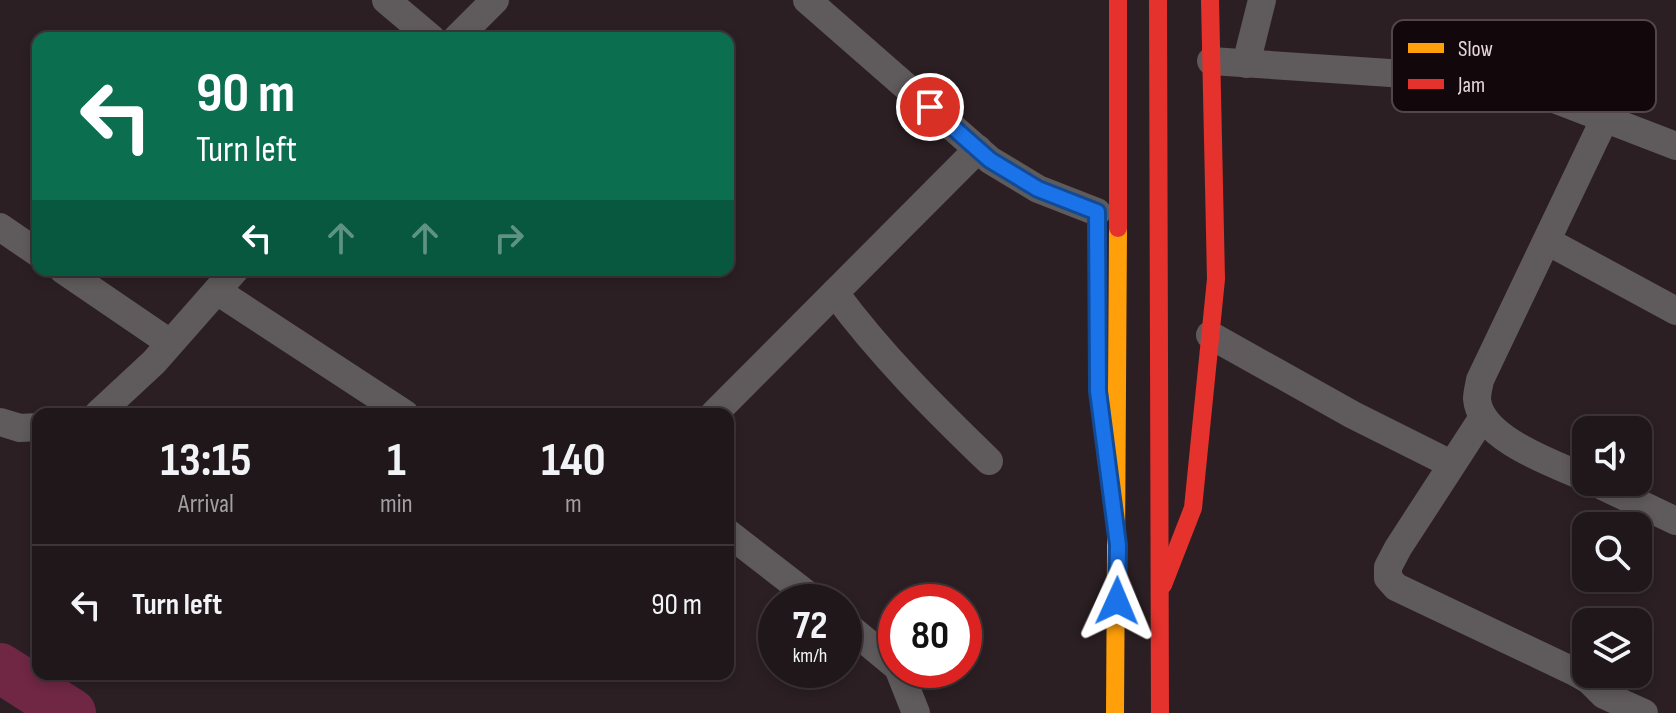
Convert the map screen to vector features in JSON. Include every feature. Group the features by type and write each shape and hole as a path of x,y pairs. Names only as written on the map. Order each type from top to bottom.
{"main road":[{"path":"1118,0 1139,468 1161,592 1160,713"},
{"path":"1118,545 1139,468 1158,0"},
{"path":"1161,592 1193,508 1216,279 1210,0"},
{"path":"1098,391 1118,545 1115,713"}],"street":[{"path":"386,0 424,32"},
{"path":"463,32 495,0"},
{"path":"807,0 990,160 1038,189 1097,212"},
{"path":"1246,64 1262,0"},
{"path":"1211,61 1392,73"},
{"path":"1587,112 1674,139"},
{"path":"1572,471 1506,440 1483,417 1477,400 1480,380 1605,118"},
{"path":"720,408 978,149"},
{"path":"0,227 32,249"},
{"path":"1547,241 1676,311"},
{"path":"72,276 170,343"},
{"path":"105,408 122,394 226,280 397,408"},
{"path":"835,293 858,325 899,371 989,461"},
{"path":"1210,335 1353,415 1451,464"},
{"path":"1483,417 1398,548 1388,567 1388,578 1396,587 1575,672 1604,695 1644,713"},
{"path":"0,422 20,428 32,427"},
{"path":"1623,496 1676,521"},
{"path":"734,538 794,584"},
{"path":"862,638 878,652"},
{"path":"905,688 916,713"}],"waterway":[{"path":"0,668 71,713"}],"traffic: slow":[{"path":"1115,713 1118,228"}],"traffic: jam":[{"path":"1118,0 1118,228"},
{"path":"1158,0 1160,713"},
{"path":"1163,585 1193,508 1216,279 1210,0"}],"route":[{"path":"930,107 990,160 1038,189 1097,212 1098,391 1118,545 1117,601"}]}
